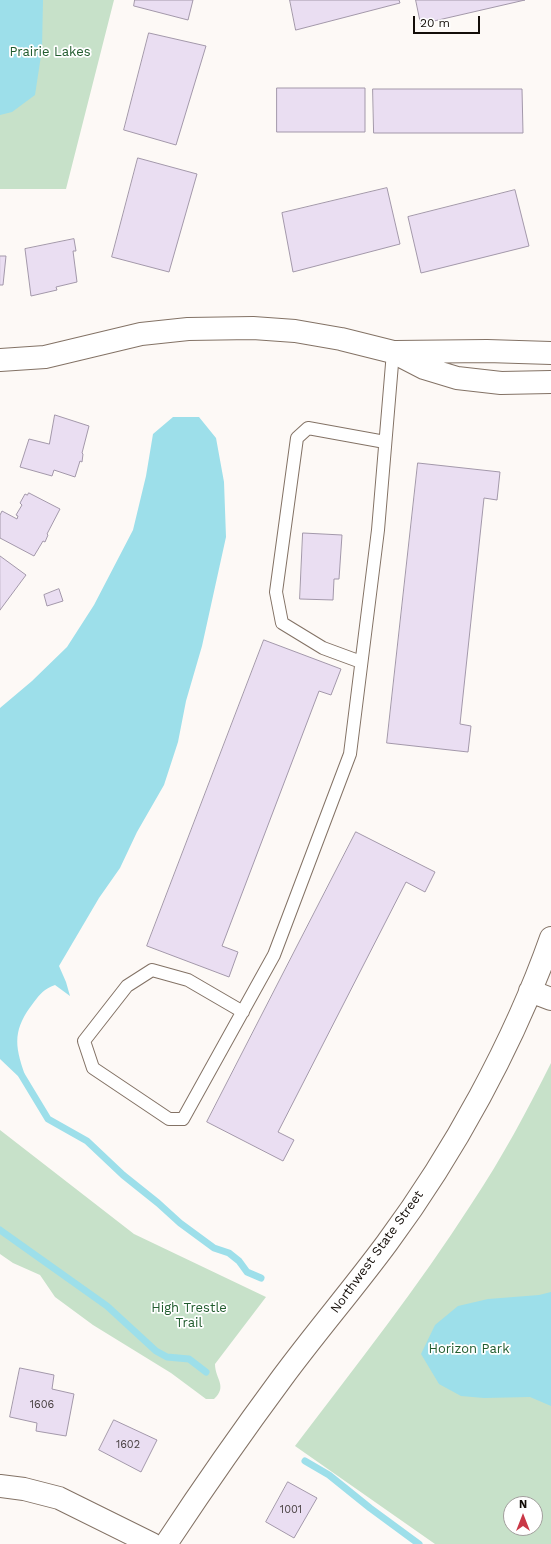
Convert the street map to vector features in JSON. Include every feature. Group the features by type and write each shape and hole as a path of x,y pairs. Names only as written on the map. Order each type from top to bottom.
{"street":[{"path":"0,360 45,357 141,334 188,329 212,328 295,330 394,352 424,368 457,378 501,383 551,382"},
{"path":"394,352 551,352"},
{"name":"Northwest State Street","path":"166,1544 194,1501 283,1377 387,1242 432,1176 473,1108 516,1024 551,938"},
{"path":"530,991 551,999"},
{"path":"0,1486 24,1489 59,1498 152,1544"}],"lane":[{"path":"243,1012 188,980 152,970 128,986 84,1041 94,1068 169,1119 183,1119 243,1012 274,955 350,754 378,530 394,352"},
{"path":"362,662 323,648 282,623 276,592 297,438 308,428 385,442"}],"green space":[{"name":"Prairie Lakes","path":"0,0 114,0 66,189 0,189"},
{"name":"Horizon Park","path":"551,1063 551,1544 435,1544 295,1446 386,1326 430,1265 483,1186 523,1117"},
{"name":"High Trestle Trail","path":"0,1130 134,1234 266,1297 215,1364 220,1382 220,1390 214,1399 206,1399 171,1373 93,1325 55,1297 40,1275 13,1263 0,1254"}],"water":[{"path":"0,0 43,0 42,49 35,95 12,112 0,115"},
{"path":"173,417 199,417 216,438 224,482 226,537 202,646 186,701 178,742 164,785 137,832 120,868 99,898 59,966 70,996 55,985 48,988 36,999 22,1020 17,1045 25,1075 20,1078 0,1059 0,708 32,681 67,647 94,605 133,530 146,476 153,434"},
{"path":"551,1292 551,1406 530,1397 484,1398 461,1396 439,1384 421,1354 435,1325 458,1306 488,1299 539,1295"}],"building":[{"path":"135,0 193,0 188,20 134,6"},
{"path":"290,0 399,0 400,3 296,30"},
{"path":"416,0 525,0 421,24"},
{"path":"149,33 206,46 176,145 124,130"},
{"path":"277,88 365,88 365,132 277,132"},
{"path":"373,89 522,89 523,133 374,133"},
{"path":"138,158 197,174 169,272 112,257"},
{"path":"387,188 400,244 293,272 282,213"},
{"path":"515,190 529,246 421,273 408,217"},
{"path":"74,239 76,251 73,251 77,282 56,287 57,290 31,296 25,249"},
{"path":"0,256 6,256 3,285 0,285"},
{"path":"55,415 89,426 82,453 82,462 80,461 75,477 54,470 52,476 20,467 29,439 49,444"},
{"path":"418,463 500,472 497,500 484,498 460,724 471,726 468,752 387,743"},
{"path":"29,493 60,509 47,534 48,535 45,542 43,541 34,556 0,538 0,515 2,511 17,519 18,516 16,515 22,505 20,503 25,494 27,495"},
{"path":"303,533 342,535 339,579 334,579 333,600 300,599"},
{"path":"0,556 26,575 0,610"},
{"path":"59,589 63,601 47,606 44,595"},
{"path":"264,640 341,669 331,695 319,691 222,946 238,952 229,977 147,946"},
{"path":"356,832 435,872 425,892 406,882 278,1132 294,1140 283,1161 207,1122"},
{"path":"20,1368 54,1375 52,1389 74,1394 66,1436 36,1431 37,1423 10,1417"},
{"path":"114,1420 157,1440 141,1472 99,1450"},
{"path":"288,1482 317,1498 294,1538 266,1522"}],"waterway":[{"path":"22,1076 48,1119 87,1141 123,1175 180,1223 214,1248 229,1253 239,1261 247,1272 261,1278"},
{"path":"0,1230 107,1306 156,1351 167,1357 189,1359 206,1372"},
{"path":"305,1461 329,1475 370,1508 419,1544"}]}
